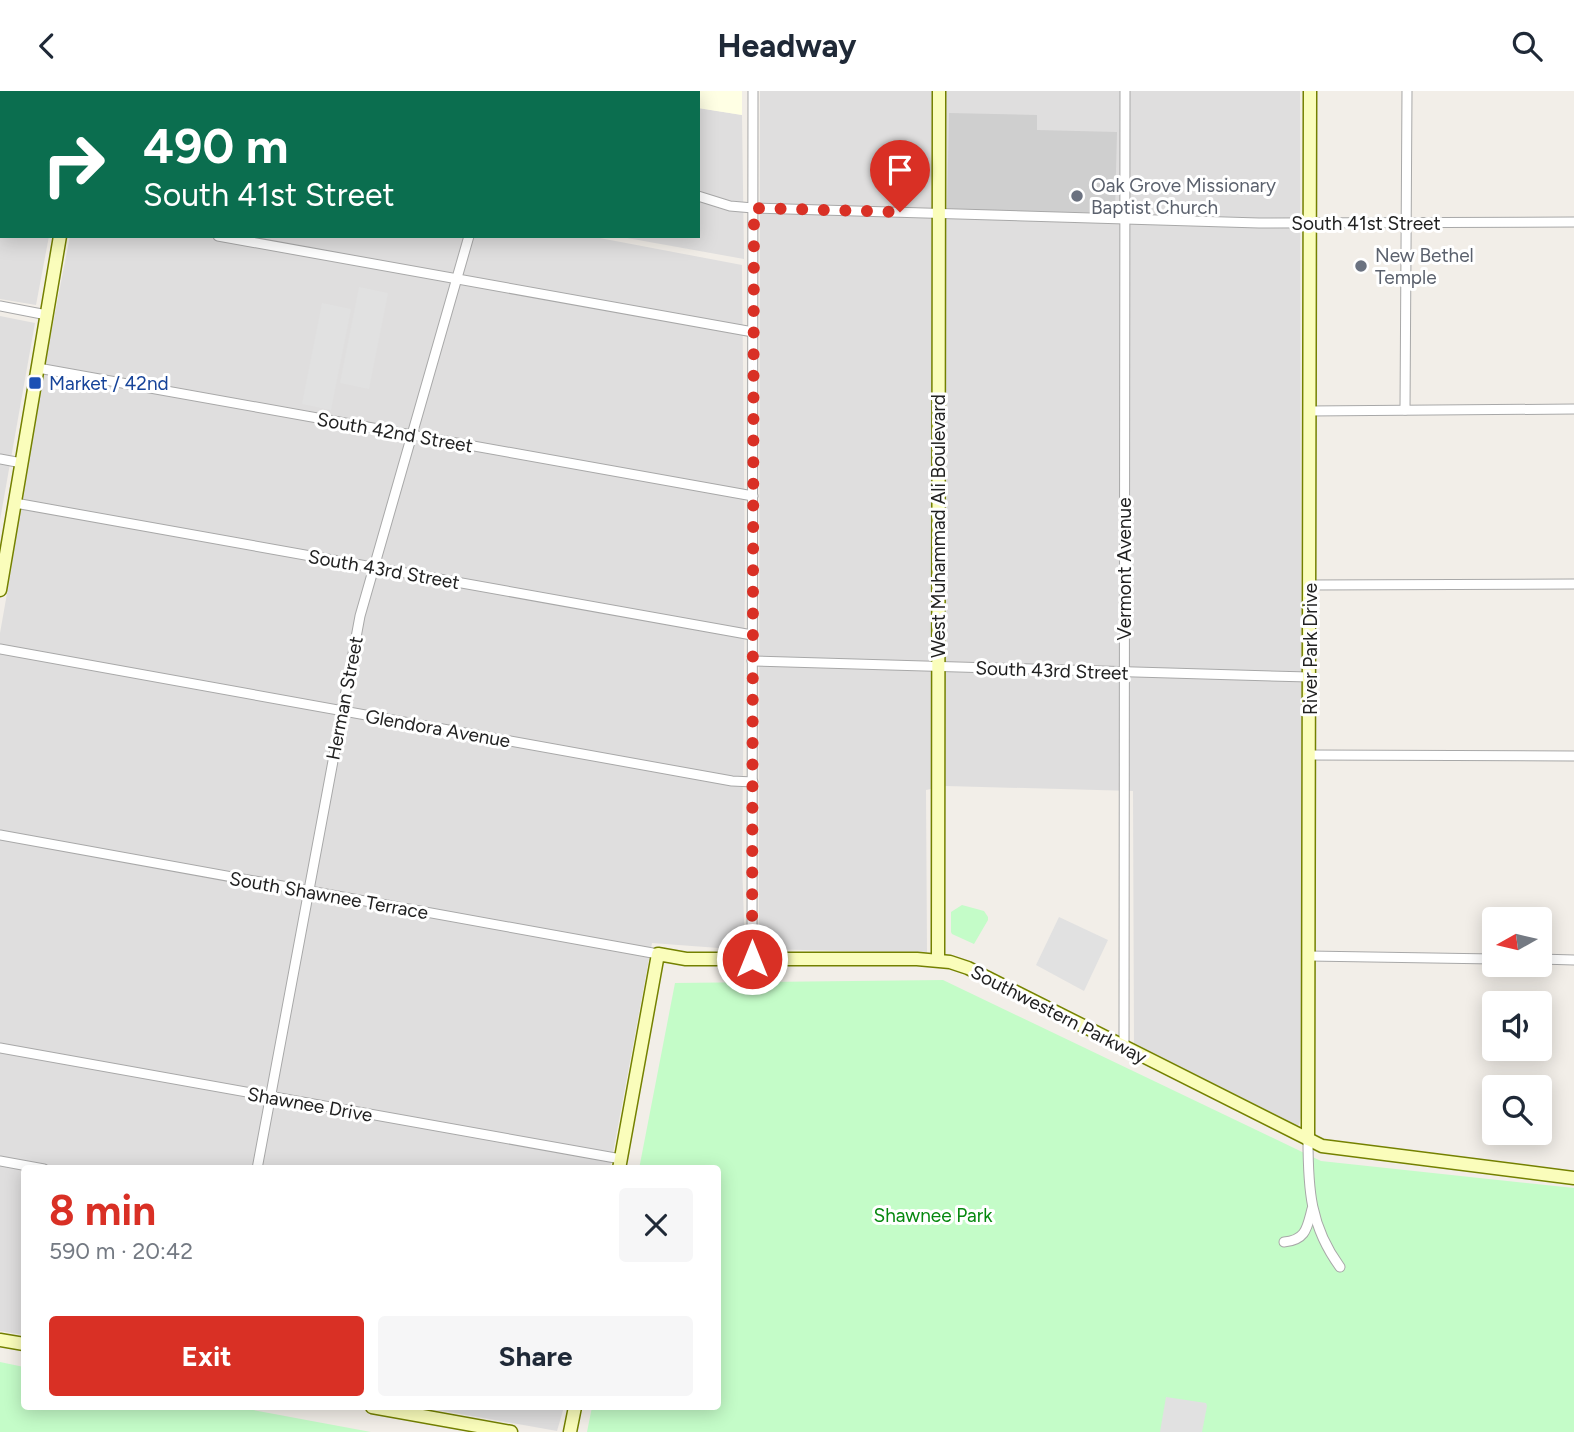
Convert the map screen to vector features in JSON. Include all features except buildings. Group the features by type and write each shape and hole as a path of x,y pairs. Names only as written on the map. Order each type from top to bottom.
{"street":[{"path":"752,959 753,91"},
{"name":"West Muhammad Ali Boulevard","path":"938,960 939,91"},
{"name":"Vermont Avenue","path":"1124,1047 1125,91"},
{"name":"River Park Drive","path":"1310,91 1308,1139 1312,1208 1324,1243 1340,1267"},
{"path":"1405,410 1407,91"},
{"name":"South 41st Street","path":"700,197 730,206 754,208 1124,219 1310,223 1574,222"},
{"path":"0,590 60,238"},
{"path":"229,238 753,332"},
{"name":"Herman Street","path":"258,1165 360,616 468,238"},
{"path":"0,306 47,315"},
{"name":"South 42nd Street","path":"38,368 753,496"},
{"path":"1310,411 1574,409"},
{"path":"0,459 22,463"},
{"name":"South 43rd Street","path":"15,503 752,635"},
{"path":"1310,585 1574,584"},
{"name":"Glendora Avenue","path":"0,649 732,781 753,782"},
{"name":"South 43rd Street","path":"752,661 1309,677"},
{"path":"1309,755 1574,756"},
{"name":"South Shawnee Terrace","path":"0,835 658,954"},
{"path":"620,1164 658,954"},
{"name":"Southwestern Parkway","path":"658,954 686,959 917,959 950,962 968,968 1322,1146 1574,1178"},
{"path":"1309,956 1482,959"},
{"path":"1552,959 1574,960"},
{"name":"Shawnee Drive","path":"0,1048 270,1096 620,1164"},
{"path":"0,1161 22,1165"},
{"name":"River Park Drive","path":"1284,1242 1295,1241 1303,1236 1312,1208"},
{"path":"0,1340 21,1344"},
{"path":"389,1410 511,1432"},
{"path":"570,1432 574,1410"}],"shaded area":[{"path":"700,91 742,91 742,115 700,108"},
{"path":"760,91 1300,91 1302,1114 1299,1125 1289,1127 1134,1045 1133,791 946,786 926,790 927,953 759,949"},
{"path":"700,108 742,115 744,259 627,238 700,238"},
{"path":"949,113 1037,115 1037,130 1117,132 1115,213 947,210"},
{"path":"0,238 49,238 36,305 0,299"},
{"path":"70,238 600,238 742,265 745,573 742,863 745,950 652,943 611,1165 21,1165 21,1334 0,1331 0,633 29,446"},
{"path":"359,287 388,293 369,389 340,383"},
{"path":"322,303 351,309 331,410 302,404"},
{"path":"0,316 35,323 0,520"},
{"path":"1059,917 1108,940 1084,991 1036,965"},
{"path":"1166,1397 1206,1403 1202,1432 1160,1432"},
{"path":"439,1410 563,1410 557,1431"}],"green space":[{"path":"962,905 984,911 988,917 974,944 951,932 951,912"},
{"name":"Shawnee Park","path":"943,980 1321,1161 1574,1188 1574,1432 587,1432 591,1410 721,1410 721,1165 640,1165 675,983"},
{"path":"0,1362 21,1366 21,1410 253,1410 371,1432 0,1432"}],"place":[{"name":"Oak Grove Missionary Baptist Church","path":"1077,196"},
{"name":"New Bethel Temple","path":"1361,266"},
{"name":"Market / 42nd","path":"35,383"}],"route":[{"path":"752,959 754,208 900,212"}]}
